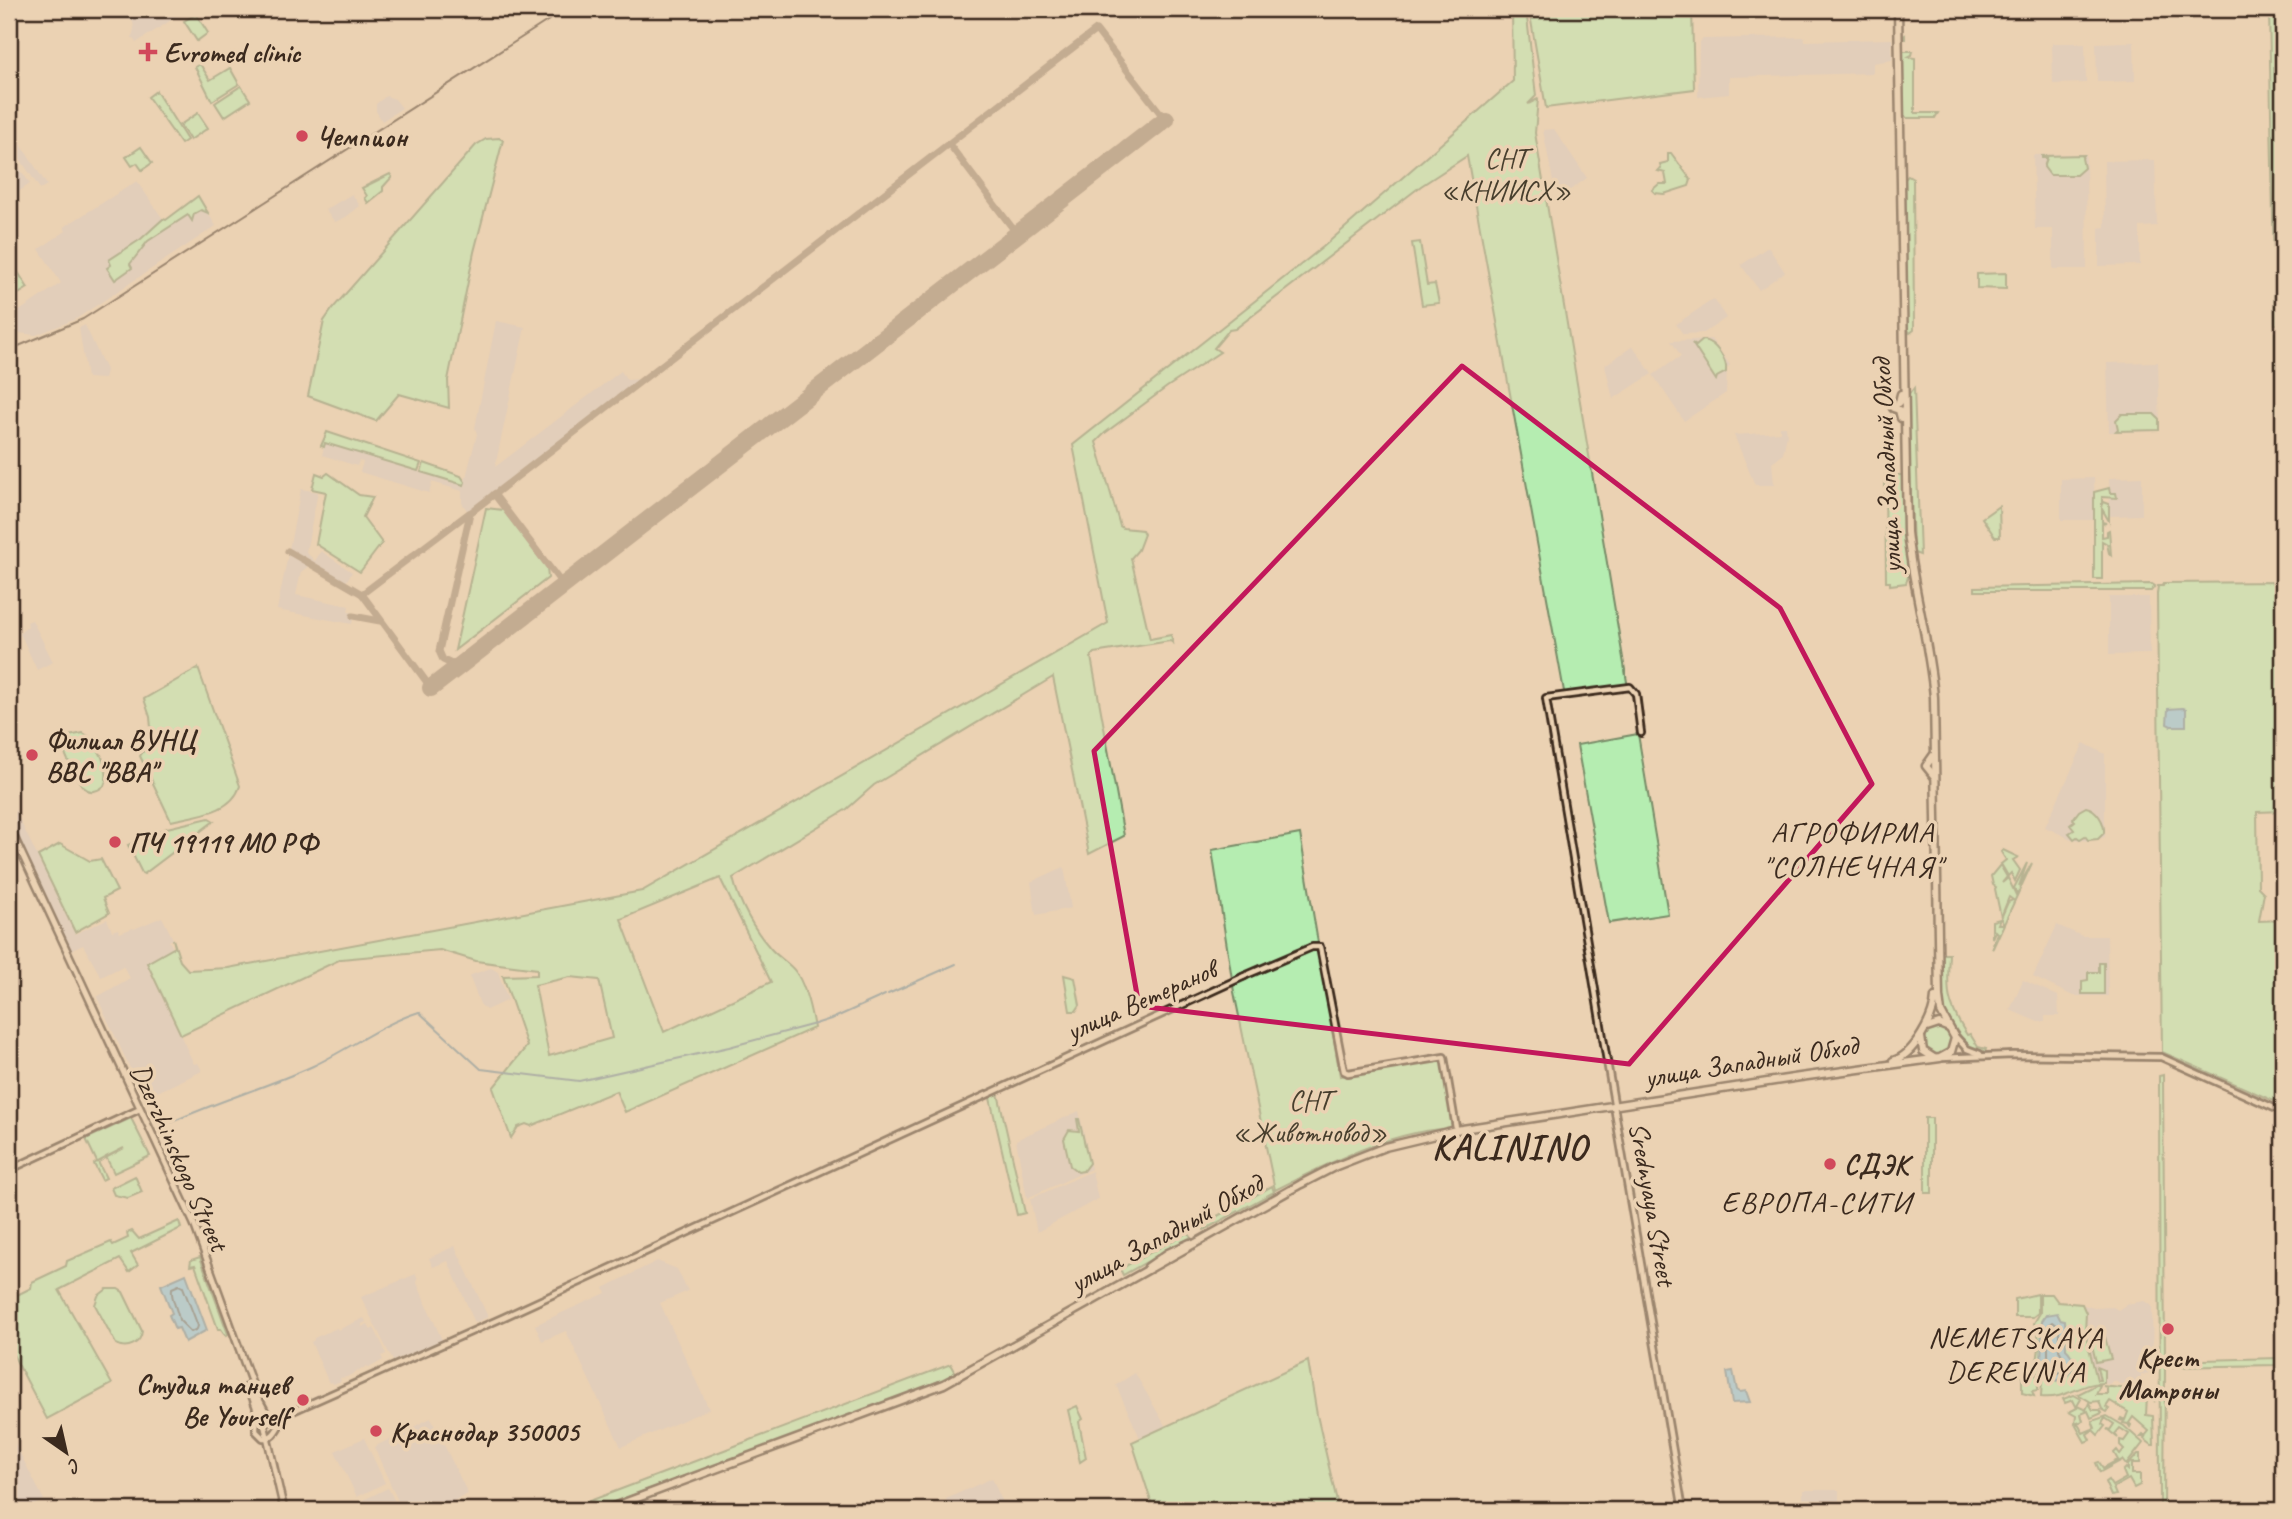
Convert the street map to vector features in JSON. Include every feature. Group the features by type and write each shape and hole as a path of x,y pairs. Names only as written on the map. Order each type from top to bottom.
{"highway":[{"name":"улица Западный Обход","path":"626,1501 944,1384 1301,1184 1360,1157 1397,1144 1456,1129 1615,1107 1897,1060 1907,1053 1924,1031 1932,1016 1935,1002 1934,776 1929,670 1906,550 1900,413 1893,408 1900,398 1902,378 1897,9"},
{"name":"улица Западный Обход","path":"1897,9 1908,532 1912,572 1929,649 1934,697 1939,998 1941,1012 1951,1031"},
{"path":"1936,1024 1951,1031 1954,1047 1948,1055 1937,1058 1926,1054 1920,1038 1924,1031 1936,1024"},
{"name":"улица Западный Обход","path":"626,1501 923,1391 998,1354 1280,1194 1359,1155 1388,1144 1456,1129 1937,1058"},
{"path":"602,1510 626,1501"}],"main road":[{"name":"Dzerzhinskogo Street","path":"9,826 191,1226 256,1407 264,1420"},
{"name":"Dzerzhinskogo Street","path":"9,834 194,1224 264,1420 282,1510"}],"street":[{"name":"Srednyaya Street","path":"1641,733 1636,694 1630,687 1546,698 1683,1510"},
{"name":"улица Ветеранов","path":"264,1420 285,1417 1312,947 1320,947 1344,1071 1348,1073 1444,1057 1456,1129"},
{"path":"1951,1031 1971,1052 1998,1056"},
{"path":"1937,1058 2161,1057 2283,1112"},
{"path":"9,1170 139,1109"},
{"path":"266,1438 285,1417"},
{"name":"Dzerzhinskogo Street","path":"266,1438 258,1434 264,1420 275,1431"}],"highlighted area":[{"path":"1462,366 1780,608 1872,784 1629,1064 1139,1006 1094,751"}],"shaded area":[{"path":"119,9 188,9 136,43 132,37 133,22 130,19 121,19"},
{"path":"1804,37 1805,41 1892,39 1892,60 1873,63 1873,73 1729,77 1729,94 1698,97 1699,43 1703,39"},
{"path":"2134,42 2135,81 2097,82 2096,43"},
{"path":"2052,43 2085,43 2086,83 2053,84"},
{"path":"386,96 395,99 402,108 382,121 376,111 376,104"},
{"path":"9,126 47,185 40,189 9,142"},
{"path":"1554,129 1587,178 1566,193 1558,193 1554,187 1543,130"},
{"path":"9,152 30,184 15,194 9,186"},
{"path":"2086,154 2087,269 2053,269 2053,229 2035,229 2033,155"},
{"path":"2155,160 2157,226 2140,227 2140,265 2099,266 2099,228 2105,227 2104,161"},
{"path":"137,181 163,219 141,239 109,260 111,265 108,267 130,264 148,241 188,215 201,210 208,213 216,226 76,319 36,335 9,332 9,318 61,283 39,249 66,231 64,227"},
{"path":"352,194 360,206 335,222 325,210"},
{"path":"1768,247 1785,272 1759,290 1741,265"},
{"path":"1714,299 1726,318 1704,333 1683,334 1676,324"},
{"path":"496,321 525,327 495,467 621,371 627,380 640,379 642,383 471,516 462,503 462,491 432,482 429,493 360,472 363,462 359,461 357,466 322,455 325,443 464,485 477,434 475,428"},
{"path":"85,325 106,370 104,379 87,378 79,328"},
{"path":"1711,339 1730,365 1727,368 1726,393 1684,421 1653,375 1681,356 1671,341"},
{"path":"1633,346 1652,374 1613,399 1605,365"},
{"path":"2158,362 2160,431 2109,432 2107,363"},
{"path":"1780,426 1786,426 1787,435 1783,454 1772,462 1774,485 1755,485 1734,435 1780,432"},
{"path":"2142,477 2142,515 2110,516 2109,478"},
{"path":"2094,478 2095,520 2061,520 2061,479"},
{"path":"301,489 318,492 306,552 315,561 321,551 352,572 343,587 310,565 301,572 296,595 349,606 348,612 354,613 352,624 277,610"},
{"path":"2109,597 2149,597 2150,654 2109,655"},
{"path":"32,620 53,662 37,670 20,633 28,626 27,622"},
{"path":"2084,743 2105,754 2105,837 2090,841 2071,839 2045,827"},
{"path":"15,810 75,934 107,919 112,931 118,929 120,933 162,917 173,939 169,941 173,948 146,963 194,1064 198,1063 202,1071 151,1095 149,1091 141,1092 97,997 130,978 123,966 101,977 83,945 70,951 9,822 9,812"},
{"path":"1064,867 1071,908 1036,915 1031,882"},
{"path":"2057,925 2082,936 2107,936 2108,996 2073,996 2033,977"},
{"path":"491,968 498,972 508,1000 486,1010 480,1004 470,978 471,975"},
{"path":"2023,980 2058,996 2059,1016 2045,1016 2045,1022 2038,1022 2010,1010"},
{"path":"1079,1111 1091,1169 1027,1198 1016,1140"},
{"path":"1092,1171 1098,1199 1037,1232 1030,1199"},
{"path":"455,1246 488,1317 475,1323 448,1261 433,1267 429,1258"},
{"path":"657,1261 677,1269 688,1291 660,1303 709,1409 621,1447 566,1331 542,1341 535,1325 606,1293 604,1288"},
{"path":"416,1274 417,1283 442,1340 393,1361 361,1297"},
{"path":"2144,1301 2152,1306 2153,1372 2141,1375 2141,1389 2114,1381 2109,1384 2092,1383 2084,1387 2084,1305 2094,1308 2113,1307 2118,1310 2127,1304"},
{"path":"364,1318 366,1322 362,1327 368,1324 371,1330 374,1328 384,1348 386,1354 381,1356 383,1360 340,1378 341,1381 329,1383 311,1342 314,1338"},
{"path":"1135,1373 1166,1427 1140,1438 1116,1385"},
{"path":"431,1418 468,1494 434,1510 402,1510 374,1447"},
{"path":"9,1432 44,1500 25,1510 9,1510"},
{"path":"364,1438 385,1483 357,1497 335,1451"},
{"path":"992,1478 1005,1508 951,1510 946,1499"},
{"path":"388,1488 399,1510 358,1510 355,1504"},
{"path":"1803,1490 1839,1490 1839,1510 1803,1510"}],"green space":[{"name":"СНТ «КНИИСХ»","path":"1512,9 1526,9 1536,96 1528,104 1538,99 1535,133 1628,688 1565,697 1467,156 1421,186 1235,329 1229,330 1214,348 1220,352 1167,387 1096,442 1120,526 1142,530 1144,534 1138,550 1131,558 1150,639 1171,635 1173,643 1170,641 1094,653 1091,657 1124,836 1089,854 1053,677 874,785 847,809 733,878 743,906 759,933 799,977 808,998 814,1028 625,1112 616,1091 531,1126 526,1124 518,1127 511,1138 493,1088 527,1046 503,976 537,975 537,969 476,961 440,950 341,959 181,1035 147,963 175,947 173,939 180,961 188,970 228,968 642,891 1108,623 1073,445 1323,247 1513,81","holes":["720,878 771,982 664,1032 621,919","570,977 599,980 612,1038 549,1056 535,985"]},
{"path":"1529,9 1692,9 1694,89 1546,108"},
{"path":"2269,9 2281,9 2283,324 2275,324"},
{"path":"196,14 208,33 197,41 184,21"},
{"path":"1905,35 1905,39 1902,39 1903,51 1913,51 1908,57 1915,58 1915,113 1938,113 1935,118 1907,118 1902,114 1901,41 1902,37"},
{"path":"200,64 210,80 230,68 239,84 212,101 195,67"},
{"path":"241,86 250,100 224,117 215,103"},
{"path":"156,91 187,140 181,144 148,97"},
{"path":"198,113 208,128 190,140 180,125"},
{"path":"486,139 503,140 474,252 448,380 449,408 399,394 376,421 308,396 324,321 333,308 476,145"},
{"path":"141,147 152,163 142,170 137,163 132,166 126,157"},
{"path":"1668,153 1671,153 1691,180 1689,186 1664,194 1655,193 1652,190 1659,184 1667,184 1665,173 1658,171 1660,164 1668,162"},
{"path":"2084,155 2084,168 2076,175 2050,175 2044,167 2047,158 2042,158 2042,156"},
{"path":"390,174 392,177 383,187 383,191 368,203 362,188"},
{"path":"1908,176 1913,179 1914,330 1910,333 1906,326 1905,179"},
{"path":"198,196 208,213 201,210 194,214 192,221 188,215 148,241 130,264 132,268 115,280 107,268 111,265 109,260"},
{"path":"1420,242 1427,285 1435,284 1439,303 1422,305 1412,243"},
{"path":"9,258 28,288 15,296 9,286"},
{"path":"2006,273 2006,289 1977,288 1977,274"},
{"path":"2275,333 2283,335 2283,580 2278,580"},
{"path":"1703,340 1716,348 1725,362 1726,372 1716,380 1692,343 1696,346"},
{"path":"1914,388 1920,555 1914,553 1913,545 1907,397"},
{"path":"2122,414 2154,414 2159,419 2159,430 2116,431 2116,420"},
{"path":"327,432 421,463 418,471 325,443 324,447 321,446"},
{"path":"424,463 461,476 464,485 421,472"},
{"path":"316,473 324,476 328,473 359,495 373,497 363,517 382,543 360,572 316,544 326,492 312,489"},
{"path":"1885,475 1902,475 1908,577 1906,583 1890,585 1890,582 1886,582"},
{"path":"2109,488 2110,493 2116,493 2117,498 2102,497 2102,506 2104,502 2109,504 2109,521 2102,509 2102,522 2106,523 2102,524 2102,537 2107,536 2109,530 2111,555 2107,544 2102,541 2102,579 2094,579 2094,492"},
{"path":"1999,506 2000,537 1995,537 1982,518"},
{"path":"486,508 503,510 547,568 548,578 455,650"},
{"path":"2283,582 2283,811 2257,812 2258,887 2264,893 2259,921 2283,920 2283,1105 2162,1052 2157,594 2158,586 2163,586 2164,583"},
{"path":"2155,586 2151,591 1975,591 1975,587"},
{"path":"198,668 240,786 229,802 221,808 171,821 140,756 152,739 150,717 144,699"},
{"path":"83,733 98,749 105,764 106,780 104,786 98,790 84,788 64,752 64,743 69,736"},
{"path":"1638,734 1668,914 1609,923 1577,745"},
{"path":"2086,807 2094,810 2100,817 2104,833 2098,839 2088,840 2085,836 2074,839 2069,833 2074,830 2070,825 2079,811"},
{"path":"209,818 214,821 142,873 128,845 167,828"},
{"name":"СНТ «Животновод»","path":"1300,834 1340,1076 1444,1057 1442,1062 1456,1128 1409,1134 1362,1149 1275,1190 1234,992 1212,850"},
{"path":"60,844 90,861 101,859 117,891 103,898 109,913 75,932 38,856"},
{"path":"2003,850 2018,857 2013,860 2020,870 2015,881 2011,873 2008,876 2001,864 2006,860 2001,852"},
{"path":"2027,863 2019,886 2032,863 1992,949 1997,933 1995,931 1992,938 1992,921 2000,919 1998,924 2003,924 2001,918 2008,902 2013,900 2009,897 2001,917 1996,887 1991,876 2000,865 2007,877 2002,883 2008,878 2016,895 2014,888"},
{"path":"1943,954 1949,954 1948,988 1955,1014 1967,1035 1970,1034 1978,1047 1986,1049 1985,1052 1969,1049 1941,1007"},
{"path":"2099,963 2104,963 2104,994 2082,994 2082,981 2088,980 2088,972 2099,972"},
{"path":"1064,975 1075,978 1080,1005 1076,1011 1070,1011"},
{"path":"1938,1026 1944,1027 1952,1035 1952,1047 1944,1055 1938,1056 1932,1055 1924,1047 1923,1041 1924,1035 1932,1027"},
{"path":"2163,1075 2165,1361 2278,1358 2278,1365 2165,1367 2164,1510 2160,1510 2159,1076"},
{"path":"995,1091 998,1093 1025,1213 1017,1215 990,1098"},
{"path":"131,1118 150,1156 114,1173 106,1158 98,1162 106,1178 102,1180 86,1139"},
{"path":"1925,1118 1932,1118 1932,1193 1925,1193"},
{"path":"1077,1119 1089,1163 1083,1171 1078,1172 1070,1166 1064,1139 1069,1130 1079,1131"},
{"path":"135,1176 142,1192 128,1198 114,1195 111,1188"},
{"path":"1272,1186 1274,1192 1204,1230 1201,1225"},
{"path":"179,1221 181,1228 131,1253 138,1265 129,1272 120,1259 59,1290 112,1384 47,1419 9,1347 9,1299 31,1288 32,1282 66,1266 67,1261 111,1242 113,1245 128,1238 127,1233 132,1231 139,1239"},
{"path":"1188,1232 1191,1237 1123,1275 1120,1269"},
{"path":"200,1257 228,1334 226,1336 218,1329 195,1265 190,1266 191,1260"},
{"path":"107,1289 123,1292 142,1331 133,1345 116,1344 95,1305 98,1296"},
{"path":"2038,1294 2038,1313 2033,1317 2015,1317 2015,1299"},
{"path":"2040,1294 2052,1294 2058,1302 2082,1304 2086,1313 2085,1332 2097,1380 2100,1380 2097,1367 2104,1370 2104,1383 2088,1385 2058,1396 2041,1397 2042,1379 2036,1370 2039,1342 2034,1323 2040,1313"},
{"path":"2105,1337 2111,1359 2096,1362 2091,1341"},
{"path":"1308,1361 1317,1415 1339,1510 1154,1510 1132,1442"},
{"path":"951,1364 956,1373 926,1387 593,1510 566,1510"},
{"path":"2022,1373 2034,1373 2038,1378 2038,1390 2032,1391 2034,1396 2022,1393"},
{"path":"2100,1385 2096,1394 2107,1394 2107,1387 2103,1386 2129,1389 2123,1398 2134,1400 2136,1392 2133,1390 2154,1395 2155,1402 2152,1397 2147,1396 2146,1415 2153,1416 2154,1445 2141,1437 2149,1431 2133,1417 2129,1423 2130,1427 2120,1420 2125,1420 2128,1412 2110,1401 2106,1407 2109,1409 2107,1412 2102,1409 2099,1401 2091,1402 2078,1394"},
{"path":"2074,1395 2081,1399 2077,1406 2086,1410 2089,1403 2093,1410 2100,1410 2102,1413 2091,1418 2088,1411 2081,1414 2083,1421 2075,1424 2076,1416 2069,1412 2077,1408 2073,1400 2065,1403 2063,1399"},
{"path":"1077,1406 1083,1419 1079,1422 1086,1458 1080,1462 1068,1410"},
{"path":"2107,1416 2124,1426 2143,1443 2126,1465 2122,1460 2100,1472 2096,1463 2099,1462 2103,1468 2118,1460 2114,1453 2117,1450 2120,1454 2124,1449 2120,1440 2124,1441 2129,1434 2120,1428 2115,1434 2118,1438 2107,1429 2110,1430 2114,1424 2105,1418 2102,1424 2105,1426 2098,1435 2093,1430 2087,1434 2090,1440 2085,1442 2076,1426 2078,1424 2083,1433 2095,1428 2092,1421"},
{"path":"2138,1454 2140,1463 2132,1463 2132,1474 2140,1474 2140,1485 2134,1488 2129,1479 2113,1488 2116,1495 2111,1496 2105,1482 2108,1480 2112,1486 2126,1478 2123,1471 2126,1468 2128,1470 2128,1465"}],"water":[{"path":"2168,709 2186,709 2186,726 2167,724"},
{"path":"186,1274 207,1330 185,1342 169,1315 172,1313 161,1285"},
{"path":"2057,1313 2060,1319 2065,1320 2066,1349 2071,1355 2073,1365 2069,1375 2057,1381 2041,1370 2042,1321 2046,1315"},
{"path":"1733,1371 1737,1390 1746,1391 1750,1402 1732,1403 1727,1372"}],"waterway":[{"path":"888,994 956,964"},
{"path":"172,1122 313,1066 391,1023 419,1012 481,1069 579,1081 729,1047 815,1024 885,995"},
{"path":"2066,1327 2075,1326"}],"taxiway":[{"path":"458,667 443,660 439,651 470,513 1096,30 1165,119"},
{"path":"949,144 1017,234"},
{"path":"494,494 563,585"},
{"path":"288,551 362,594 469,513"},
{"path":"362,594 431,688"},
{"path":"353,616 380,621"}],"runway":[{"path":"431,688 1166,119"}],"railway":[{"path":"9,350 83,319 566,9"}],"place":[{"name":"Evromed clinic","path":"148,52"},
{"name":"Чемпион","path":"302,136"},
{"name":"Филиал ВУНЦ ВВС \"ВВА\"","path":"32,755"},
{"name":"ПЧ 19119 МО РФ","path":"115,842"},
{"name":"СДЭК","path":"1830,1164"},
{"name":"Крест Матроны","path":"2168,1329"},
{"name":"Студия танцев Be Yourself","path":"303,1400"},
{"name":"Краснодар 350005","path":"376,1431"}],"district":[{"name":"АГРОФИРМА \"СОЛНЕЧНАЯ\"","path":"1853,849"},
{"name":"KALININO","path":"1510,1147"},
{"name":"ЕВРОПА-СИТИ","path":"1817,1202"},
{"name":"NEMETSKAYA DEREVNYA","path":"2016,1354"}]}
